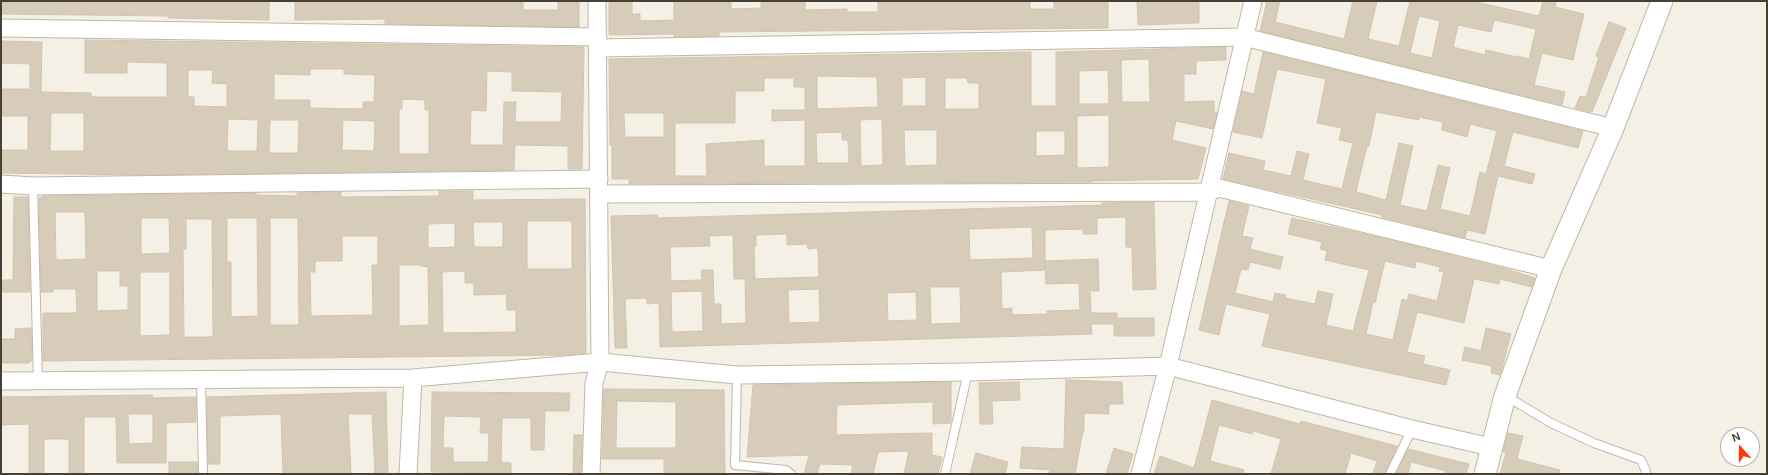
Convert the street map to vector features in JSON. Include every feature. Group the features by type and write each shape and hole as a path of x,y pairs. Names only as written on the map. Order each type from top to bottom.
{"street":[{"path":"591,474 594,383 600,362 597,1"},
{"path":"1140,474 1168,366 1252,1"},
{"path":"1485,474 1505,396 1551,269 1613,128 1662,1"},
{"path":"1,28 598,42 1244,37 1613,128"},
{"path":"1,184 33,186 599,186 1208,192 1219,188 1551,269"},
{"path":"1,382 201,378 413,378 600,362 736,375 968,372 1168,366 1412,429 1491,447"},
{"path":"408,474 413,378"}],"lane":[{"path":"33,186 38,381"},
{"path":"945,474 968,372"},
{"path":"736,375 735,465 786,470 791,474"},
{"path":"201,378 203,474"},
{"path":"1505,396 1551,423 1594,443 1640,460 1646,474"},
{"path":"1390,474 1412,429"}],"building":[{"path":"1,1 269,1 269,20 168,18 168,16 1,14"},
{"path":"295,1 523,1 523,10 558,10 558,1 579,1 579,27 385,24 385,19 295,20"},
{"path":"609,1 632,1 632,14 640,14 640,21 674,20 674,1 731,1 731,9 761,8 761,1 805,1 805,10 847,9 847,12 878,12 878,1 1030,1 1030,9 1054,9 1054,1 1108,1 1108,28 719,32 719,36 674,37 674,34 609,35"},
{"path":"1137,1 1199,1 1199,23 1138,25"},
{"path":"1267,1 1280,1 1275,22 1344,39 1353,1 1377,1 1368,39 1399,46 1410,1 1471,1 1539,16 1543,1 1556,1 1555,7 1584,14 1573,60 1542,53 1534,85 1565,92 1562,105 1260,31","holes":["1419,16 1440,21 1432,58 1410,53","1494,20 1536,29 1529,59 1486,50 1485,55 1453,47 1458,25 1491,32"]},
{"path":"1609,22 1626,28 1592,112 1575,108 1580,96 1586,97 1599,57 1596,56"},
{"path":"85,40 584,47 582,169 568,169 568,146 515,145 514,170 145,175 1,173 1,150 28,150 28,116 1,116 1,89 30,89 30,64 1,63 1,41 42,42 41,92 91,93 91,97 167,97 167,63 127,62 127,73 85,73","holes":["310,69 344,69 344,74 375,75 374,102 363,102 363,109 310,108 310,100 274,100 274,74 310,75","188,70 213,70 212,83 227,84 227,107 194,106 194,97 188,97","487,71 512,72 512,91 562,92 561,122 515,122 516,102 504,102 503,145 470,145 471,110 486,111","402,99 425,100 425,110 429,110 429,154 399,154 399,109 402,109","51,113 84,113 84,151 50,151","228,119 258,120 257,151 227,151","270,120 299,120 298,153 269,153","343,120 375,121 374,151 342,150"]},
{"path":"1226,47 1226,60 1196,61 1196,74 1184,74 1184,102 1214,101 1214,113 1217,113 1213,129 1176,121 1172,140 1206,148 1198,179 1092,182 629,184 629,179 612,179 609,59 1031,52 1031,106 1056,106 1056,52","holes":["1149,59 1150,102 1122,102 1121,60","1108,70 1109,104 1079,104 1079,71","817,76 877,77 878,107 817,109","926,77 926,106 902,106 902,78","764,78 794,78 794,87 805,87 805,110 772,110 772,121 805,120 805,166 764,166 764,140 706,144 707,176 675,176 675,123 735,123 735,91 764,91","945,78 967,78 968,83 979,83 979,109 945,109","624,113 664,113 664,137 625,137","1109,115 1109,167 1077,168 1077,116","882,119 883,165 861,166 860,120","904,130 937,130 937,165 905,166","1036,131 1065,131 1065,155 1036,156","842,132 842,140 848,140 849,163 817,163 816,133"]},
{"path":"1263,52 1583,131 1578,148 1513,132 1504,166 1535,174 1532,184 1498,176 1485,234 1467,230 1465,238 1382,217 1382,215 1223,179 1229,153 1265,161 1263,170 1291,176 1297,151 1309,154 1303,180 1342,189 1353,143 1339,140 1342,128 1317,123 1326,79 1277,69 1262,138 1233,132 1242,91 1254,94","holes":["1376,112 1419,120 1419,117 1443,122 1442,130 1467,137 1470,124 1497,131 1486,174 1480,172 1470,216 1440,209 1450,168 1438,165 1427,211 1400,205 1413,146 1399,143 1386,200 1356,192 1367,146 1369,146"]},
{"path":"439,191 473,191 473,200 585,199 586,353 567,355 43,361 43,313 77,313 76,289 53,289 53,292 41,292 39,198 42,198 42,196 256,193 256,195 297,196 297,193 341,192 341,197 439,196","holes":["55,212 85,212 86,259 56,260","141,218 169,218 170,253 141,254","227,218 257,218 258,316 231,317 231,262 227,262","270,218 298,218 299,325 270,325","186,219 212,219 213,337 184,337 183,249 186,249","527,221 572,221 572,269 527,269","473,222 503,222 503,247 474,247","455,223 455,247 428,248 428,224","342,236 378,236 378,265 372,265 373,315 311,316 310,272 315,272 315,261 342,261","399,265 418,265 428,267 429,325 399,326","97,271 120,271 120,286 128,286 128,310 97,311","465,271 465,283 474,283 474,295 506,294 507,310 516,310 516,332 443,333 442,272","140,272 170,272 170,335 140,336"]},
{"path":"14,197 28,197 30,292 1,292 1,280 13,280"},
{"path":"1229,201 1249,206 1242,236 1253,238 1250,249 1283,257 1280,269 1250,262 1248,270 1241,269 1235,293 1273,302 1275,293 1286,295 1285,298 1315,304 1318,291 1333,294 1326,325 1353,331 1369,270 1325,260 1327,251 1320,249 1322,242 1288,234 1292,218 1378,237 1503,268 1535,278 1532,287 1500,279 1499,284 1474,279 1464,323 1417,312 1407,352 1425,356 1423,364 1450,370 1446,385 1262,346 1270,314 1226,304 1219,335 1199,330","holes":["1385,261 1415,268 1416,261 1440,267 1439,271 1444,272 1437,301 1409,294 1407,301 1402,299 1393,340 1366,334 1373,302 1375,303"]},
{"path":"1154,202 1156,289 1133,290 1132,247 1126,247 1126,217 1097,218 1097,234 1083,234 1083,229 1045,230 1045,261 1098,259 1099,291 1090,291 1091,313 1117,313 1117,318 1154,318 1154,336 1114,336 1114,324 1091,324 1092,334 660,347 659,303 647,304 647,298 625,299 627,348 615,348 611,216 657,215 657,218 1102,205 1102,203","holes":["1032,227 1033,258 970,260 969,229","787,234 787,245 807,244 808,249 818,248 819,277 755,279 754,246 756,246 756,235","733,235 734,279 745,279 746,323 721,324 721,304 714,304 713,270 701,270 702,280 671,281 670,247 710,246 709,236","1045,261 1046,284 1079,283 1080,310 1047,311 1047,314 1012,315 1012,308 1002,309 1001,272 1045,270","930,287 960,287 961,323 931,324","819,289 820,322 789,323 788,290","702,291 703,331 672,332 671,292","916,292 917,320 888,321 887,293"]},
{"path":"31,328 32,361 29,361 29,363 1,363 1,339 15,339 15,329"},
{"path":"1486,328 1511,334 1500,375 1491,373 1492,366 1462,360 1465,347 1481,351"},
{"path":"1066,380 1122,382 1123,404 1109,404 1109,414 1084,413 1084,431 1075,474 1049,474 1050,470 1020,468 1022,447 1064,449"},
{"path":"951,382 951,423 933,424 933,402 837,405 836,435 932,433 932,455 942,457 938,474 904,474 909,451 878,452 873,474 851,474 853,465 820,464 817,474 804,474 809,455 747,457 753,385"},
{"path":"1019,382 1020,400 992,401 993,424 980,424 979,383"},
{"path":"604,389 724,390 725,474 664,474 664,459 602,459","holes":["617,401 676,402 676,448 616,448"]},
{"path":"386,392 388,474 375,474 372,414 348,414 351,474 283,474 281,414 220,416 220,464 208,464 207,397"},
{"path":"432,392 570,393 569,411 545,411 544,450 531,450 531,418 502,418 501,462 511,463 511,473 431,472","holes":["444,416 481,417 480,433 489,433 488,462 453,462 453,448 443,448"]},
{"path":"152,395 152,398 196,397 196,422 166,423 166,463 117,463 116,417 84,417 84,474 69,474 69,439 44,439 44,474 29,474 29,424 1,425 1,397","holes":["128,414 153,414 153,443 129,444"]},
{"path":"1212,400 1300,424 1301,421 1397,446 1385,474 1373,474 1377,461 1351,453 1345,474 1271,474 1281,439 1253,431 1252,434 1219,425 1210,461 1244,470 1244,474 1154,474 1160,456 1194,468"},
{"path":"1508,433 1523,436 1517,459 1560,470 1559,474 1500,474 1506,452 1503,452"},
{"path":"574,435 582,435 581,474 573,474"},
{"path":"1114,448 1133,454 1127,474 1106,474"},
{"path":"1408,449 1469,464 1466,474 1445,474 1446,471 1411,462 1408,474 1396,474"},
{"path":"976,453 1008,462 1005,474 970,474"},
{"path":"169,462 197,462 198,474 169,474"}]}
